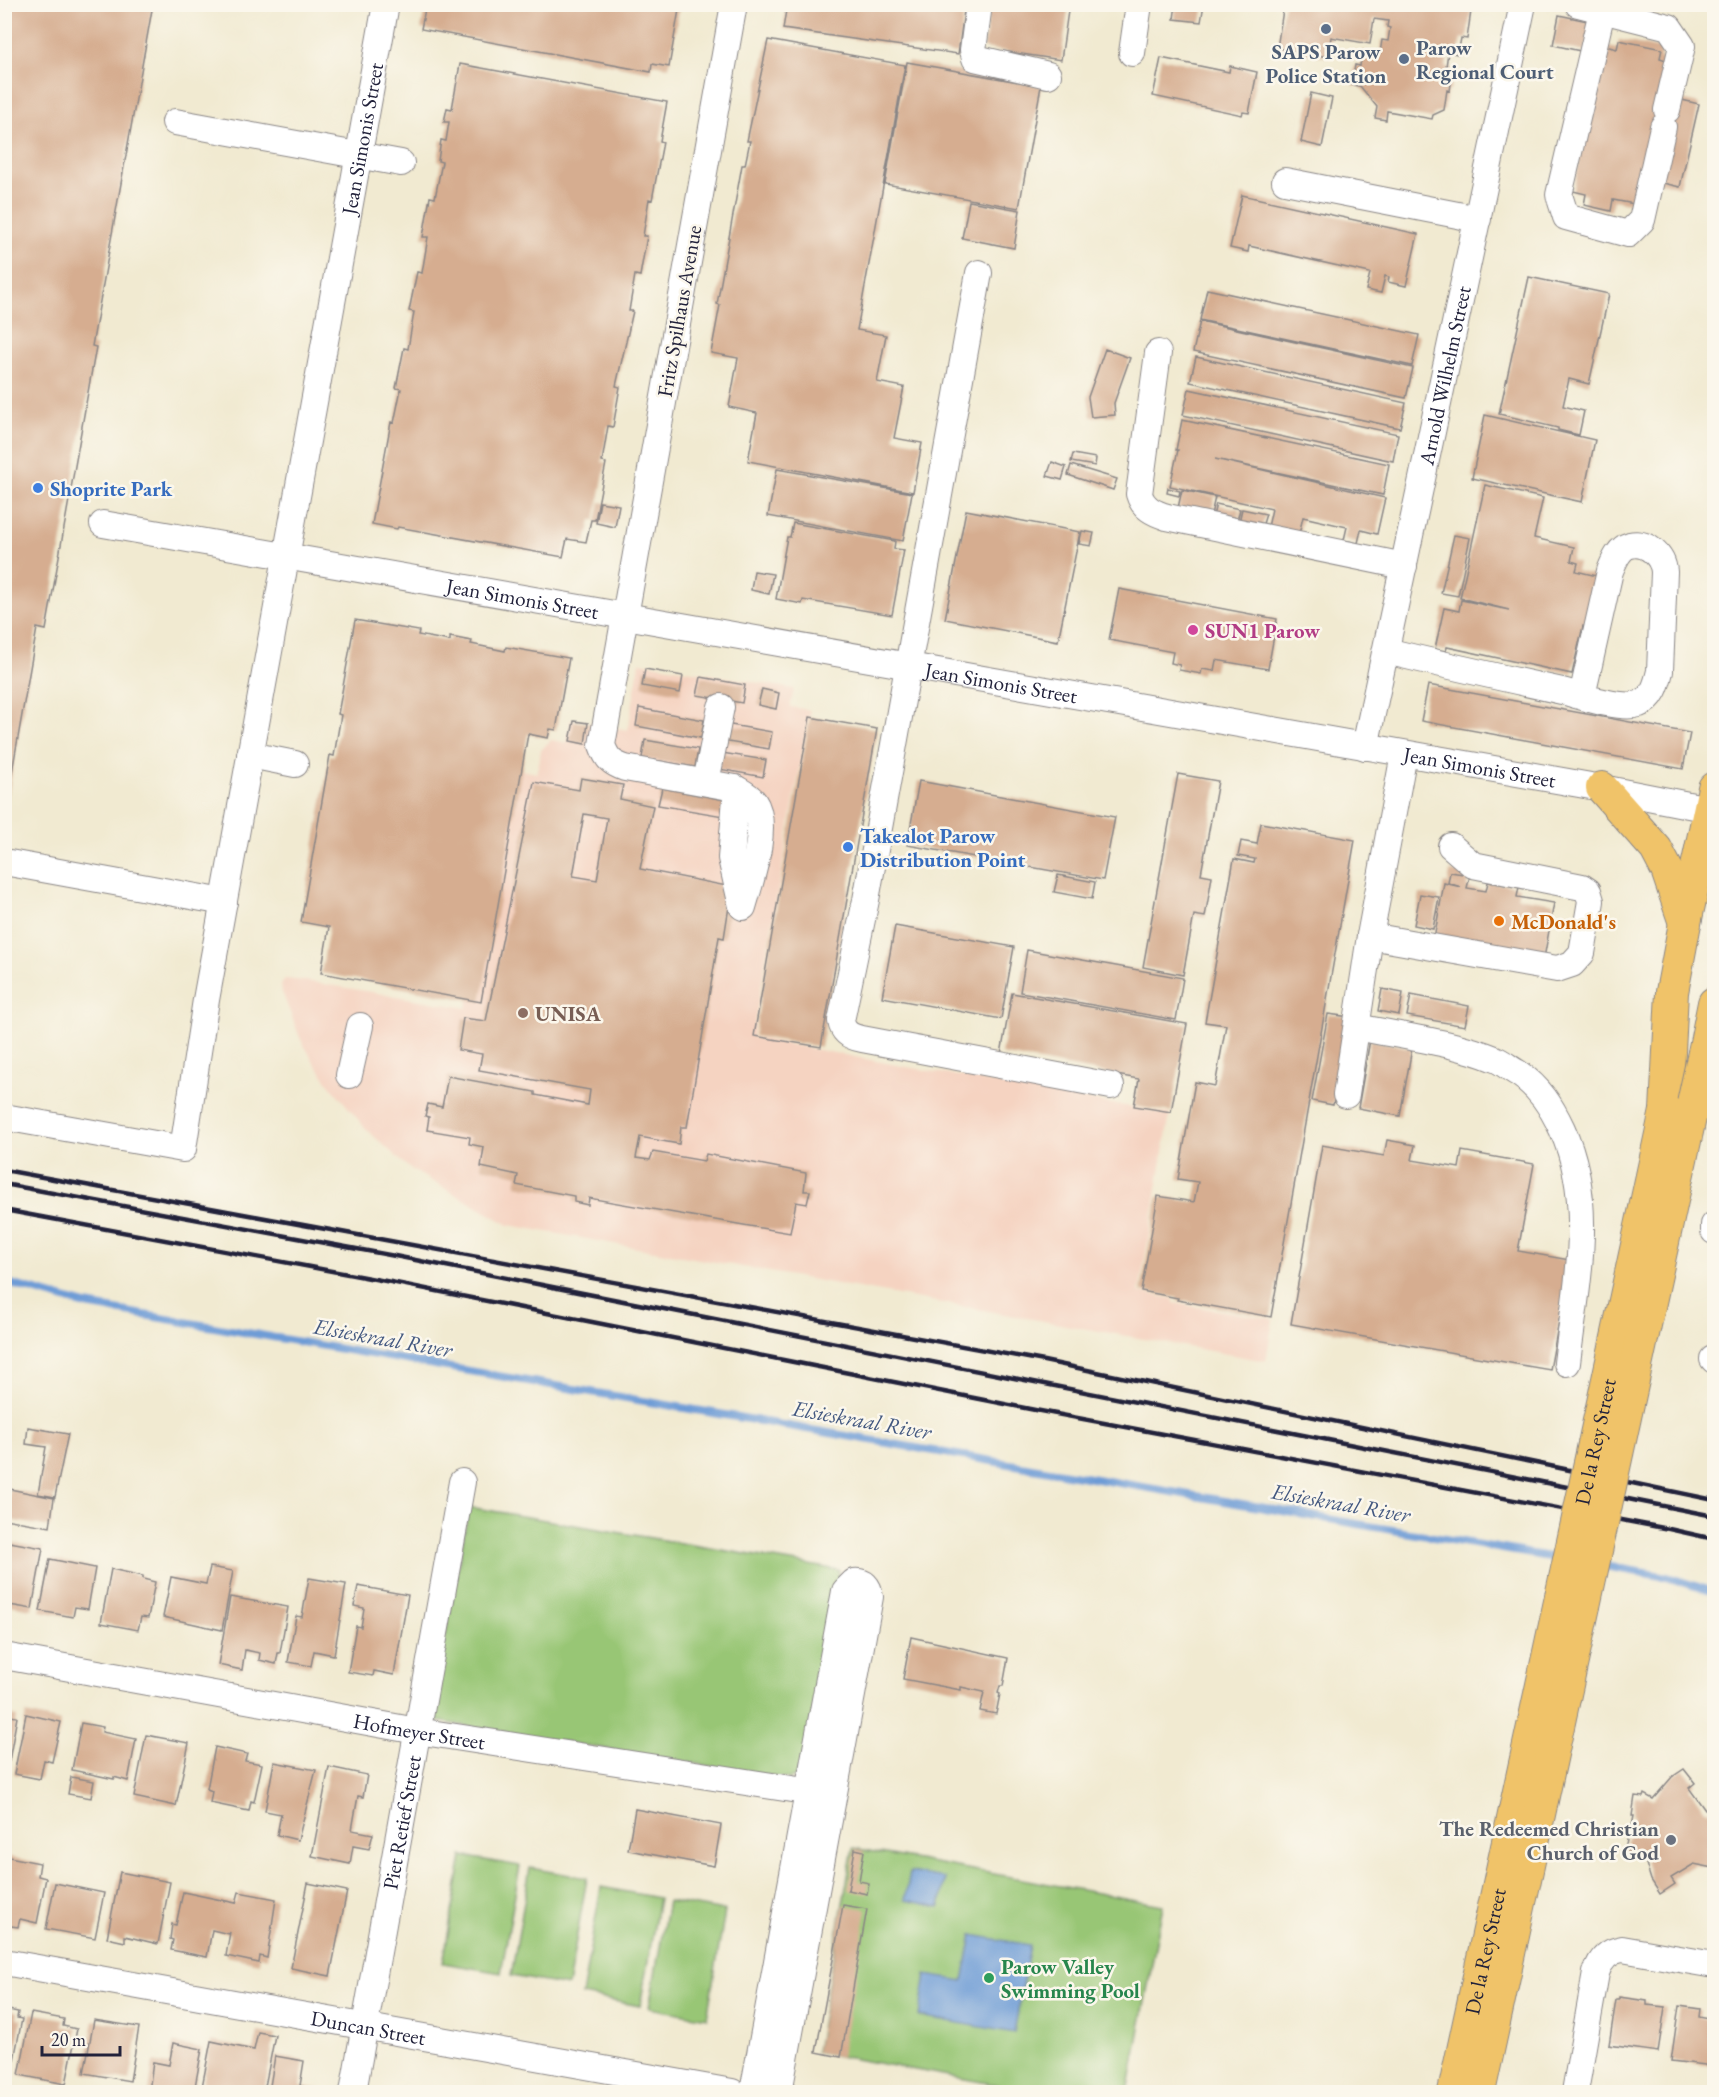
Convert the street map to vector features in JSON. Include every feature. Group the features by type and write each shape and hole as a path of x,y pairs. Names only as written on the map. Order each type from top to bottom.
{"main road":[{"path":"1602,788 1656,849 1667,870 1684,923"},
{"name":"De la Rey Street","path":"1479,2092 1666,1111 1672,992 1684,923 1713,803"},
{"name":"De la Rey Street","path":"1454,2092 1704,1053 1714,1003"}],"street":[{"name":"Jean Simonis Street","path":"4,1117 183,1149 206,999 386,4"},
{"name":"Fritz Spilhaus Avenue","path":"734,4 602,745 606,757 613,764 625,768 735,788"},
{"path":"979,4 973,50 975,58 1048,75"},
{"path":"1132,53 1139,4"},
{"name":"Arnold Wilhelm Street","path":"1365,747 1523,4"},
{"path":"1590,8 1669,27 1682,46 1642,220 1628,234 1566,217 1559,195 1590,8"},
{"path":"175,122 401,163"},
{"path":"1285,181 1478,219"},
{"path":"979,273 842,1027 851,1035 862,1040 1111,1086"},
{"path":"1158,353 1139,494 1145,506 1167,517 1404,566"},
{"path":"103,524 286,555"},
{"path":"1386,651 1582,696 1627,706 1641,703 1650,696 1656,686 1660,671 1664,572 1659,555 1652,550 1638,545 1629,545 1614,559 1582,696"},
{"name":"Jean Simonis Street","path":"286,555 624,617 1365,747 1602,788 1713,803"},
{"path":"706,782 720,707"},
{"path":"1346,1095 1370,936 1404,753"},
{"path":"250,755 295,764"},
{"path":"1370,936 1557,969 1576,962 1582,953 1591,897 1588,891 1582,887 1473,865 1451,846"},
{"path":"4,862 224,902"},
{"path":"349,1075 360,1026"},
{"path":"1357,1027 1468,1049 1496,1059 1528,1081 1551,1106 1572,1150 1580,1192 1581,1243 1567,1363"},
{"path":"1714,1225 1714,1231"},
{"name":"Piet Retief Street","path":"353,2092 462,1482"},
{"path":"753,2092 844,1591 854,1582 860,1581 870,1590 870,1597 779,2092"},
{"name":"Hofmeyer Street","path":"4,1656 417,1731 834,1796"},
{"path":"789,1892 815,1896"},
{"path":"1575,2092 1596,1973 1603,1958 1617,1950 1627,1950 1714,1965"},
{"name":"Duncan Street","path":"4,1962 732,2092"}],"shaded area":[{"name":"UNISA","path":"640,662 794,689 790,707 810,710 752,1037 1170,1114 1139,1292 1174,1299 1174,1303 1273,1319 1266,1361 509,1225 409,1168 366,1129 329,1084 313,1060 301,1040 280,987 285,979 305,981 467,1008 521,770 537,773 541,750 551,740 567,743 571,720 628,730"}],"green space":[{"path":"469,1507 839,1570 804,1765 798,1776 789,1779 430,1720"},
{"name":"Parow Valley Swimming Pool","path":"853,1848 1163,1905 1128,2092 1036,2092 816,2052"},
{"path":"462,1856 520,1866 501,1973 443,1963"},
{"path":"530,1868 587,1878 568,1986 511,1976"},
{"path":"601,1887 659,1898 640,2006 582,1995"},
{"path":"668,1901 725,1911 707,2018 649,2008"}],"water":[{"path":"910,1872 945,1878 940,1907 905,1900"},
{"path":"972,1935 1030,1945 1014,2033 919,2016 926,1975 963,1981"}],"building":[{"name":"Shoprite Park","path":"4,4 153,4 92,346 96,347 46,630 37,628 6,807"},
{"path":"426,4 680,4 669,67 652,64 651,72 421,29"},
{"path":"787,4 965,4 958,54 783,29"},
{"path":"990,4 1069,4 1061,60 984,48"},
{"path":"1176,4 1204,4 1201,22 1174,19"},
{"name":"Parow Regional Court","path":"1284,4 1472,4 1467,39 1461,38 1458,54 1448,52 1446,67 1453,69 1444,110 1433,115 1432,119 1387,111 1386,120 1375,118 1377,107 1360,86 1352,85 1355,65 1360,66 1362,51 1380,53 1382,40 1388,41 1390,28 1387,27 1388,21 1374,19 1370,44 1331,37 1328,57 1277,48"},
{"path":"1559,15 1592,22 1585,52 1553,45"},
{"path":"768,40 905,65 857,330 886,335 877,382 904,387 894,438 922,443 913,492 748,461 757,413 729,407 738,358 711,353 720,305 717,304 742,165 745,165 750,141 747,141"},
{"path":"1619,40 1662,49 1660,58 1666,60 1678,99 1699,104 1680,187 1659,182 1634,204 1613,200 1611,211 1584,205 1586,194 1573,191 1605,46 1617,49"},
{"path":"1161,58 1229,72 1230,66 1257,72 1249,113 1243,112 1242,115 1153,96"},
{"path":"907,62 1041,86 1019,208 885,184"},
{"path":"460,64 667,102 660,141 663,142 652,200 649,199 643,236 647,236 640,276 635,275 629,311 633,311 616,386 620,387 613,427 608,426 602,462 606,463 595,520 591,520 586,542 567,539 563,557 372,524 391,422 394,423 401,389 396,388 404,348 408,349 414,312 409,311 417,272 422,273 428,237 423,237 430,197 435,198 442,162 438,161 441,140 446,141 449,122 444,122 447,108 452,109"},
{"path":"1311,93 1332,98 1322,147 1301,142"},
{"path":"1242,195 1418,234 1406,286 1388,282 1389,277 1385,276 1381,293 1366,290 1370,273 1249,246 1248,252 1230,248"},
{"path":"969,201 1020,210 1014,248 962,238"},
{"path":"1529,277 1609,294 1589,384 1569,379 1563,406 1584,411 1579,435 1499,414"},
{"path":"1207,289 1419,335 1412,366 1200,320"},
{"path":"1200,321 1413,368 1406,398 1193,352"},
{"path":"1105,349 1130,358 1114,403 1115,415 1091,417 1088,397"},
{"path":"1196,357 1406,403 1400,428 1190,382"},
{"path":"1189,389 1398,434 1393,461 1183,415"},
{"path":"1485,415 1595,440 1582,502 1472,478"},
{"path":"1182,420 1389,464 1383,495 1215,459 1385,498 1377,534 1361,530 1358,543 1344,540 1347,527 1303,517 1299,534 1268,527 1272,509 1170,486"},
{"path":"1073,454 1096,458 1095,466 1071,462"},
{"path":"1052,462 1066,467 1062,480 1047,476"},
{"path":"1071,465 1117,479 1113,490 1068,475"},
{"path":"777,469 912,493 903,541 768,516"},
{"path":"1485,485 1543,498 1534,538 1574,547 1571,561 1578,563 1576,571 1597,576 1586,627 1583,626 1572,674 1447,647 1446,651 1435,649 1444,608 1459,611 1461,600 1509,610 1460,598"},
{"path":"1168,488 1180,491 1179,496 1167,493"},
{"path":"1182,490 1215,497 1211,515 1178,508"},
{"path":"600,502 619,505 615,527 596,523"},
{"path":"1216,504 1240,509 1237,521 1213,516"},
{"path":"1242,509 1266,514 1262,527 1239,522"},
{"path":"966,510 1080,532 1058,641 945,619"},
{"path":"793,523 895,541 894,549 904,550 892,615 803,600 802,604 776,599 787,537 790,537"},
{"path":"1082,531 1094,533 1091,546 1079,544"},
{"path":"1454,535 1470,538 1458,596 1441,593"},
{"path":"754,571 773,574 769,594 751,590"},
{"name":"SUN1 Parow","path":"1119,589 1277,619 1268,669 1216,660 1214,671 1202,669 1201,674 1179,670 1180,665 1171,663 1173,652 1109,640"},
{"path":"355,620 419,631 418,635 450,641 450,637 472,641 471,644 505,651 506,647 569,658 556,730 550,729 548,738 528,734 481,1002 321,973 329,927 301,922 330,755 334,756 341,715 338,714"},
{"path":"645,669 683,676 680,693 642,686"},
{"path":"701,677 745,685 742,703 697,695"},
{"path":"1428,685 1690,733 1683,769 1421,721"},
{"path":"762,689 779,693 776,709 758,705"},
{"path":"639,708 704,720 701,738 636,726"},
{"path":"810,717 877,729 821,1047 754,1036"},
{"path":"574,721 588,723 585,744 570,741"},
{"path":"725,724 772,732 769,749 722,741"},
{"path":"645,740 698,749 695,767 642,758"},
{"path":"722,753 766,760 763,777 719,769"},
{"path":"1178,774 1218,781 1201,874 1212,876 1205,917 1194,915 1183,975 1143,967"},
{"path":"581,778 623,785 620,799 653,806 640,869 732,887 724,938 719,937 687,1127 681,1127 679,1144 640,1137 636,1158 650,1160 653,1152 704,1161 706,1154 806,1173 804,1191 810,1191 807,1204 796,1202 790,1233 589,1198 588,1205 574,1202 574,1196 516,1185 518,1175 481,1167 484,1147 469,1144 470,1137 427,1130 429,1117 425,1116 428,1104 442,1107 448,1076 535,1092 535,1095 588,1105 590,1090 479,1070 482,1054 458,1050 463,1018 486,1021 534,782 579,790","holes":["584,814 607,818 597,880 573,876"]},
{"path":"919,781 1115,817 1103,880 907,845"},
{"path":"662,788 725,800 723,816 658,805"},
{"path":"1261,823 1355,840 1271,1317 1141,1291 1158,1196 1194,1202 1198,1182 1178,1179 1195,1082 1215,1086 1226,1025 1205,1022 1234,859 1254,863 1255,859 1238,856 1241,841 1257,844"},
{"path":"1450,872 1470,875 1467,888 1486,891 1488,882 1519,887 1517,897 1554,903 1543,964 1433,944 1444,883 1461,887 1448,883"},
{"path":"1058,875 1095,882 1092,899 1054,892"},
{"path":"1420,894 1439,897 1433,929 1414,925"},
{"path":"895,926 1014,947 1001,1019 882,997"},
{"path":"1027,950 1183,978 1176,1020 1020,992"},
{"path":"1382,989 1403,993 1399,1015 1378,1011"},
{"path":"1012,993 1187,1024 1171,1112 1134,1106 1139,1079 1001,1054"},
{"path":"1411,995 1469,1006 1465,1026 1407,1016"},
{"path":"1328,1014 1350,1017 1333,1105 1312,1101"},
{"path":"1370,1040 1412,1048 1400,1116 1358,1108"},
{"path":"1387,1140 1415,1145 1412,1160 1459,1168 1462,1151 1534,1164 1518,1251 1570,1260 1550,1370 1291,1324 1322,1145 1384,1156"},
{"path":"28,1427 68,1434 55,1497 38,1494 46,1447 26,1444"},
{"path":"10,1489 54,1498 50,1527 4,1519"},
{"path":"4,1541 43,1548 32,1609 4,1604"},
{"path":"50,1559 95,1568 88,1609 75,1607 73,1617 40,1611"},
{"path":"210,1567 233,1571 222,1630 163,1617 171,1577 206,1584"},
{"path":"111,1569 143,1576 143,1579 155,1582 148,1618 141,1617 138,1630 101,1623"},
{"path":"309,1578 346,1584 334,1655 314,1651 311,1666 288,1662 296,1616 302,1617"},
{"path":"358,1586 408,1595 394,1675 374,1671 373,1676 348,1672 356,1626 361,1627 364,1608 354,1606"},
{"path":"230,1597 288,1607 276,1664 259,1660 260,1653 245,1650 242,1670 218,1665"},
{"path":"911,1637 1008,1658 1003,1686 1000,1686 998,1693 1000,1694 996,1714 980,1711 984,1692 903,1679"},
{"path":"26,1714 61,1722 52,1762 44,1760 40,1779 14,1774"},
{"path":"4,1715 17,1717 9,1761 4,1760"},
{"path":"81,1723 103,1727 102,1732 136,1739 128,1781 72,1770"},
{"path":"146,1735 189,1743 176,1806 134,1797"},
{"path":"215,1747 247,1754 245,1761 262,1764 254,1802 251,1801 249,1811 210,1803 212,1791 207,1789"},
{"path":"274,1762 316,1770 298,1840 277,1835 281,1814 265,1811"},
{"path":"329,1767 367,1775 363,1797 358,1796 352,1830 373,1834 369,1849 353,1846 350,1864 312,1856"},
{"name":"The Redeemed Christian Church of God","path":"1684,1769 1695,1783 1689,1788 1705,1810 1714,1812 1714,1868 1694,1864 1671,1878 1675,1884 1660,1894 1651,1880 1643,1854 1632,1855 1631,1851 1625,1850 1634,1816 1632,1816 1635,1796 1643,1797 1644,1794 1653,1799 1672,1777"},
{"path":"71,1777 94,1781 91,1798 68,1794"},
{"path":"635,1809 721,1825 714,1866 628,1850"},
{"path":"855,1849 864,1851 859,1881 869,1883 867,1894 848,1890"},
{"path":"4,1856 40,1863 38,1876 46,1878 37,1923 20,1919 18,1927 4,1925"},
{"path":"120,1872 170,1882 158,1944 125,1936 125,1942 107,1938"},
{"path":"55,1883 104,1893 95,1938 46,1929"},
{"path":"308,1883 347,1891 330,1976 291,1968"},
{"path":"183,1892 236,1903 239,1892 276,1899 267,1958 260,1956 259,1963 226,1956 230,1932 229,1934 212,1930 207,1957 171,1950 172,1924 176,1925"},
{"path":"843,1905 867,1909 841,2057 816,2052"},
{"path":"1619,1997 1647,2001 1647,2005 1665,2007 1658,2052 1609,2045 1616,2000 1619,2000"},
{"path":"1679,2006 1700,2009 1699,2017 1714,2020 1714,2066 1671,2061"},
{"path":"4,2009 18,2012 17,2018 22,2019 11,2075 4,2074"},
{"path":"31,2013 64,2019 63,2026 77,2029 66,2084 19,2075"},
{"path":"94,2020 139,2027 130,2081 84,2073"},
{"path":"258,2032 275,2035 264,2092 201,2092 211,2041 254,2050"},
{"path":"173,2043 202,2049 194,2092 149,2092 153,2062 169,2065"},
{"path":"275,2056 304,2061 300,2086 318,2089 317,2092 269,2092"},
{"path":"436,2087 463,2091 463,2092 435,2092"}],"waterway":[{"name":"Elsieskraal River","path":"4,1282 86,1305 1561,1559"},
{"name":"Elsieskraal River","path":"1599,1565 1667,1577 1714,1592"}],"railway":[{"path":"4,1170 1044,1361 1714,1500"},
{"path":"4,1184 395,1256 1714,1516"},
{"path":"4,1210 391,1282 1035,1410 1714,1539"}],"place":[{"name":"SAPS Parow Police Station","path":"1326,29"},
{"name":"Parow Regional Court","path":"1404,59"},
{"name":"Shoprite Park","path":"38,488"},
{"name":"SUN1 Parow","path":"1193,630"},
{"name":"Takealot Parow Distribution Point","path":"848,847"},
{"name":"McDonald's","path":"1499,921"},
{"name":"UNISA","path":"523,1013"},
{"name":"The Redeemed Christian Church of God","path":"1671,1840"},
{"name":"Parow Valley Swimming Pool","path":"989,1978"}]}
